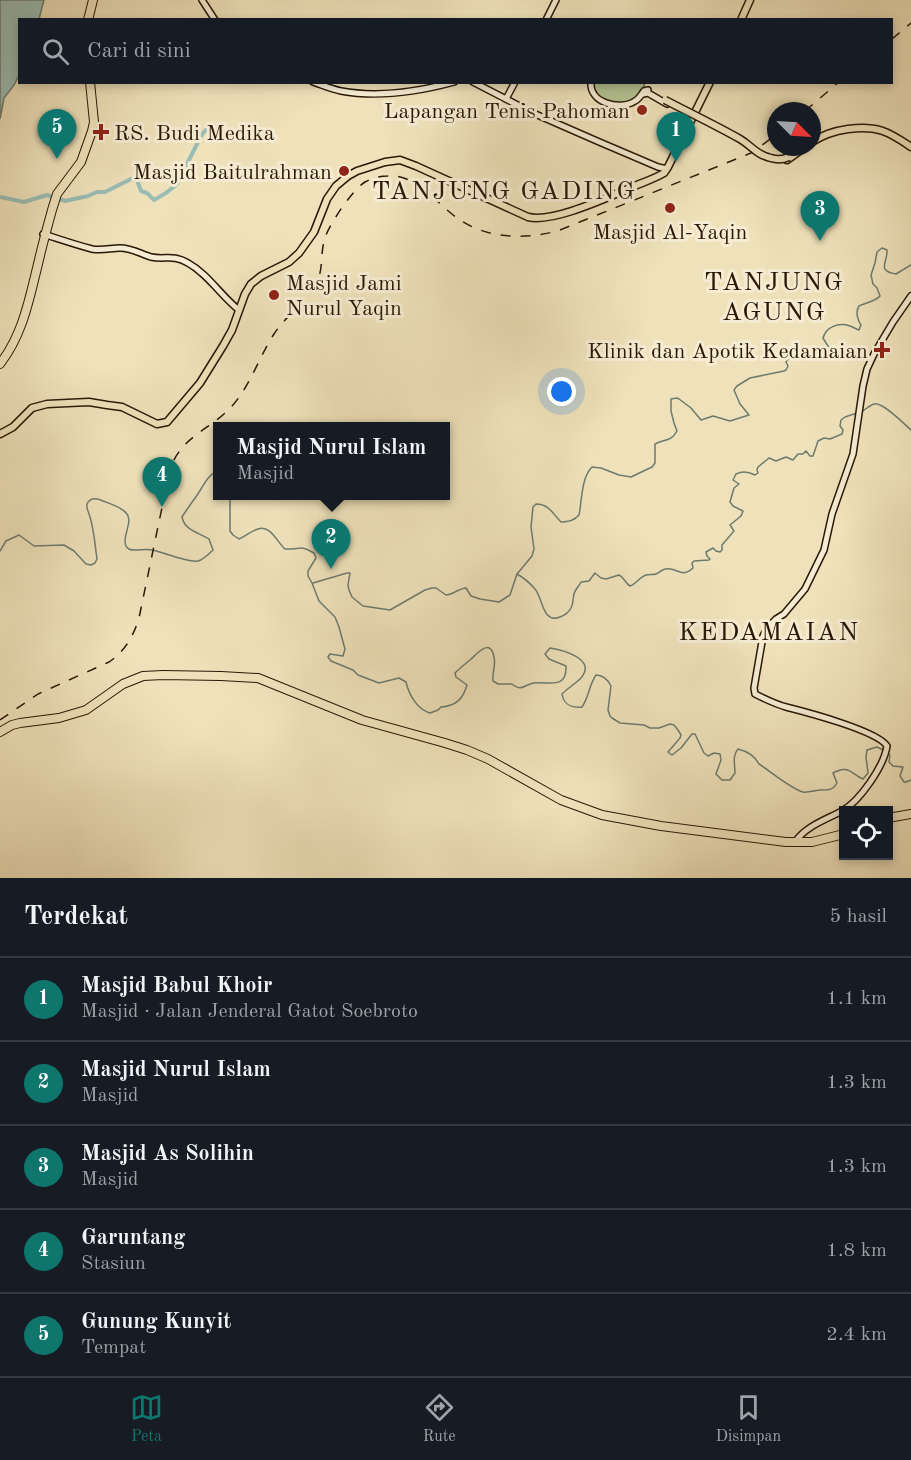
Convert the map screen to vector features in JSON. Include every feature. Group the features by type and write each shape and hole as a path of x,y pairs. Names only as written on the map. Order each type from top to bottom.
{"highway":[{"path":"88,18 92,0"},
{"path":"0,363 14,341 26,310 55,199 84,155 93,126 89,84"},
{"path":"0,730 7,724 20,719 66,714 80,710 129,678 148,672 254,675 266,677 298,692 372,720 469,748 552,793 585,807 627,818 754,837 801,840 839,834"},
{"path":"893,816 911,813"}],"main road":[{"path":"202,0 214,18"},
{"path":"547,18 556,0"},
{"path":"742,18 750,0"},
{"path":"320,84 340,90 378,94 407,93 445,84"},
{"path":"477,84 591,139 667,169"},
{"path":"506,99 513,84"},
{"path":"645,84 645,88 690,115 741,139 758,152 772,157 786,158 792,166"},
{"path":"0,434 13,427 32,408 47,404 90,402 122,407 157,424 166,423 202,379 228,338 245,294 254,281 289,262 299,253 314,232 327,199 336,186 352,173 393,161 405,161 535,218 565,213 660,175 667,169 690,115 698,106 709,84"},
{"path":"590,86 599,99 613,105 629,104 648,93 741,140 759,153 776,159 789,156"},
{"path":"640,97 644,91 648,90"},
{"path":"821,136 830,130 862,125 877,127 911,145"},
{"path":"658,167 660,175"},
{"path":"44,234 92,249 125,249 153,257 180,259 200,272 239,310"},
{"path":"801,840 855,802 876,772 886,753 887,746 885,741 867,732 783,706 754,694 763,636 769,625 790,608 806,589 824,550 832,514 852,454 864,381 871,360 911,296"}],"green space":[{"path":"592,84 645,84 640,97 624,105 601,100"}],"water":[{"path":"0,0 44,0 39,18 18,18 18,77 4,98 0,119"}],"waterway":[{"path":"0,197 24,202 47,195 65,201 105,192 133,178 137,180 141,191 154,200 177,184 202,134 211,125"},
{"path":"313,583 350,573 348,585 352,597 363,606 390,610 432,588 446,595 466,588 471,596 499,602 510,595 517,574 532,556 534,549 531,527 533,507 536,504 548,508 561,522 571,520 579,515 584,483 592,467 631,477 652,467 655,463 655,444 670,439 677,431 671,411 671,399 679,399 701,420 713,416 730,421 749,415 740,404 734,390 737,386 750,378 786,370 788,366 786,362 793,351 799,349 829,357 831,351 823,338 833,326 846,325 859,330 861,325 857,314 859,306 880,296 871,275 877,252 882,248 887,250 884,265 886,271 890,273 896,274 911,265"},
{"path":"861,412 878,404 911,430"},
{"path":"517,574 535,589 546,614 554,618 563,616 569,611 581,582 589,581 595,573 606,579 619,575 630,586 644,576 656,574 665,569 685,573 693,568 694,561 709,560 706,552 713,548 720,552 722,545 734,531 730,525 741,516 743,511 730,502 734,488 739,484 733,480 736,474 746,472 755,475 758,473 758,467 769,458 776,461 786,457 793,460 798,454 806,451 813,456 818,441 842,434 841,420 857,413"},
{"path":"0,551 6,541 19,535 34,546 64,545 74,551 86,564 95,563 97,559 87,506 90,500 96,499 116,506 127,514 129,522 125,542 129,549 149,550 188,560 200,560 213,550 209,539 189,528 182,517 213,473"},
{"path":"230,500 230,531 239,539 262,528 270,531 285,549 302,548 314,553 316,558 308,571 308,576 319,601 335,617 345,649 343,656 330,654 328,657 331,661 379,683 399,678 406,682 417,705 430,713 455,703 461,698 467,685 456,677 455,673 486,648 492,651 495,663 493,681 498,684 512,684 520,688 534,683 560,681 565,674 566,666 549,659 545,654 550,648 570,653 582,661 585,666 581,678 562,694 567,704 582,707 596,675 603,677 611,686 608,710 612,718 620,723 644,725 650,728 674,725 681,735 668,752 672,755 692,734 695,734 704,753 708,756 714,753 720,754 721,760 716,774 722,780 730,780 735,773 734,757 738,749 750,754 759,764 798,790 805,792 829,790 837,783 833,773 838,770 850,771 863,779 868,773 867,750 877,747 883,750"},
{"path":"887,753 890,755 889,762 893,766 903,767 900,776 904,782 911,780"}],"railway":[{"path":"893,38 911,23"},
{"path":"816,102 837,84"},
{"path":"213,422 233,405 274,334 309,295 320,272 326,235 348,200 365,182 373,178 397,176 415,183 452,214 476,229 504,235 532,236 560,230 751,153 767,141"},
{"path":"0,720 38,694 109,662 128,643 139,618 170,469 175,458 189,440 213,422"}],"place":[{"name":"Lapangan Tenis Pahoman","path":"642,110"},
{"name":"RS. Budi Medika","path":"101,132"},
{"name":"Gunung Kunyit","path":"57,159"},
{"name":"Masjid Babul Khoir","path":"676,162"},
{"name":"Masjid Baitulrahman","path":"344,171"},
{"name":"Masjid Al-Yaqin","path":"670,208"},
{"name":"Masjid As Solihin","path":"820,241"},
{"name":"Masjid Jami Nurul Yaqin","path":"274,295"},
{"name":"Klinik dan Apotik Kedamaian","path":"882,350"},
{"name":"Garuntang","path":"162,507"},
{"name":"Masjid Nurul Islam","path":"331,569"}],"district":[{"name":"TANJUNG GADING","path":"504,190"},
{"name":"TANJUNG AGUNG","path":"774,296"},
{"name":"KEDAMAIAN","path":"769,631"}]}
